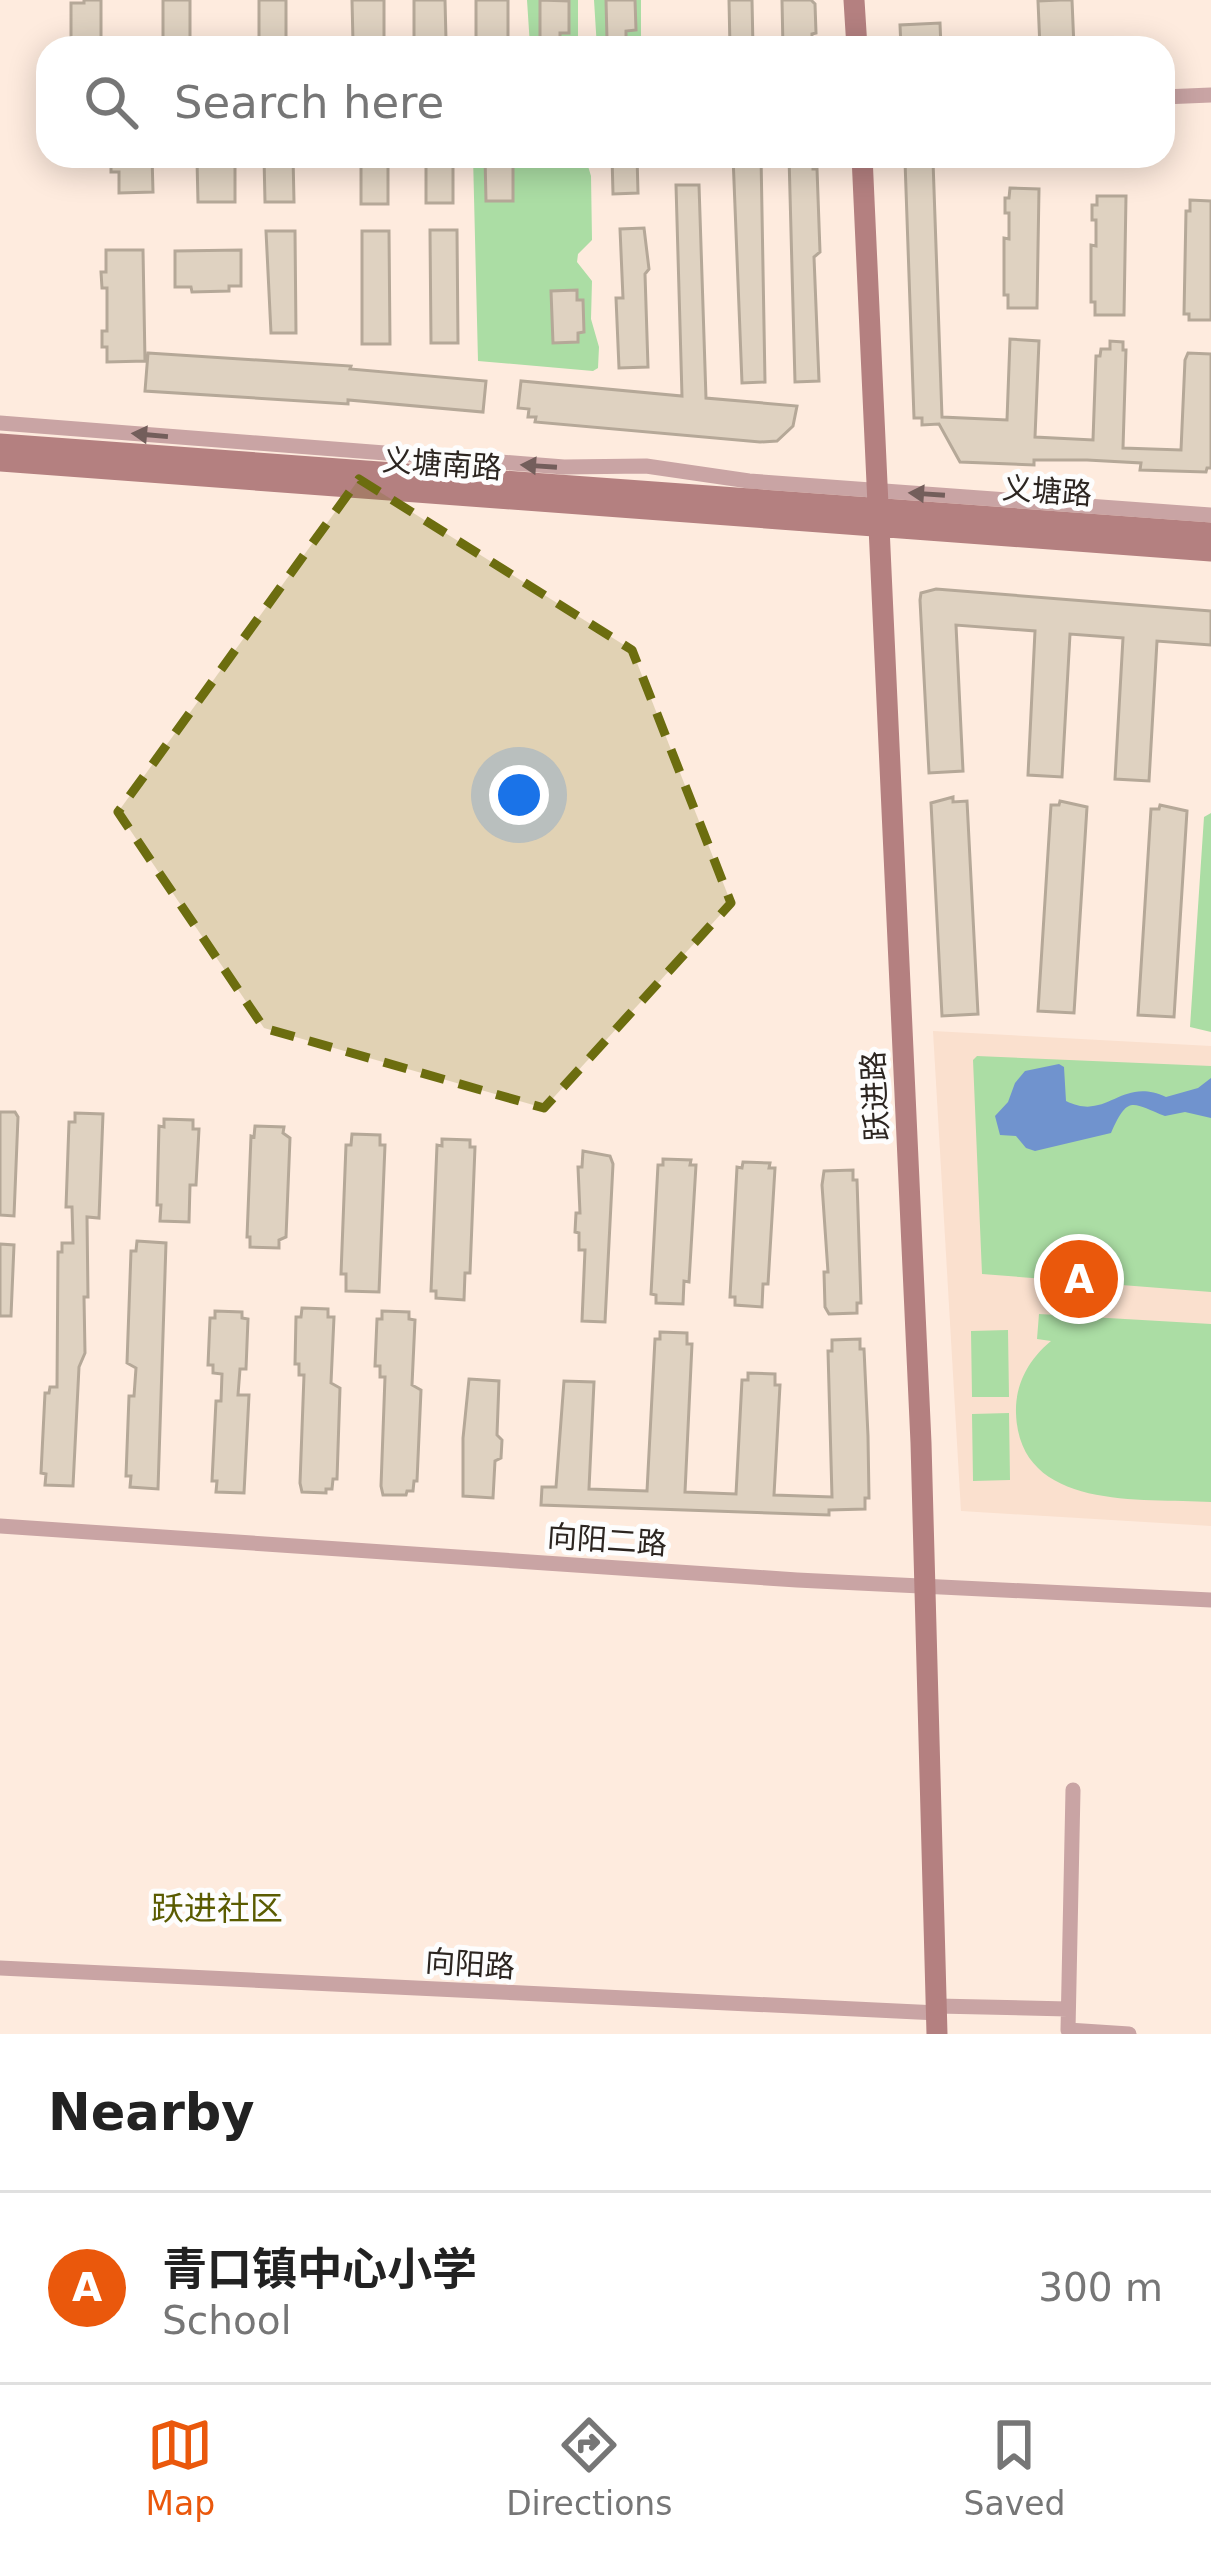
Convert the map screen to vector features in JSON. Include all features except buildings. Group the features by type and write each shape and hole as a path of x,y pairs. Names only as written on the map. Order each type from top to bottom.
{"main road":[{"path":"854,0 856,36"},
{"name":"跃进路","path":"863,168 925,1586 937,2018"},
{"name":"义塘南路","path":"0,444 878,508"},
{"name":"义塘南路","path":"0,461 878,508"},
{"name":"义塘路","path":"878,508 1211,533"},
{"name":"义塘路","path":"878,508 1211,551"}],"street":[{"path":"1175,96 1211,94"},
{"path":"0,423 564,467 646,466 878,508 1211,514"},
{"name":"向阳二路","path":"0,1526 1211,1600"},
{"path":"1073,1790 1068,2030 1129,2034"},
{"name":"向阳路","path":"0,1968 937,2018 1068,2009"}],"highlighted area":[{"path":"359,479 632,650 731,903 544,1108 264,1028 118,812"}],"shaded area":[{"path":"933,1031 1211,1046 1211,1526 961,1511"}],"green space":[{"path":"527,0 578,0 578,36 529,36"},
{"path":"594,0 641,0 641,36 596,36"},
{"path":"473,168 589,168 592,240 578,254 577,262 592,281 591,319 599,347 598,368 478,361"},
{"path":"1211,813 1211,1032 1190,1027 1204,817"},
{"path":"977,1056 1211,1066 1211,1292 982,1274 973,1060"},
{"path":"1039,1314 1211,1324 1211,1502 1089,1493 1061,1484 1038,1468 1022,1445 1016,1413 1025,1373 1051,1341 1037,1339"},
{"path":"1008,1330 1009,1397 972,1397 971,1331"},
{"path":"1009,1413 1010,1480 973,1481 972,1414"}],"water":[{"path":"1064,1067 1066,1101 1080,1106 1137,1092 1166,1097 1198,1088 1211,1078 1211,1118 1185,1112 1165,1116 1132,1105 1122,1112 1111,1133 1035,1151 1016,1136 1000,1135 995,1116 1008,1102 1015,1083 1025,1071"}],"place":[{"name":"青口镇中心小学","path":"1079,1279"}],"district":[{"name":"跃进社区","path":"217,1908"}]}
